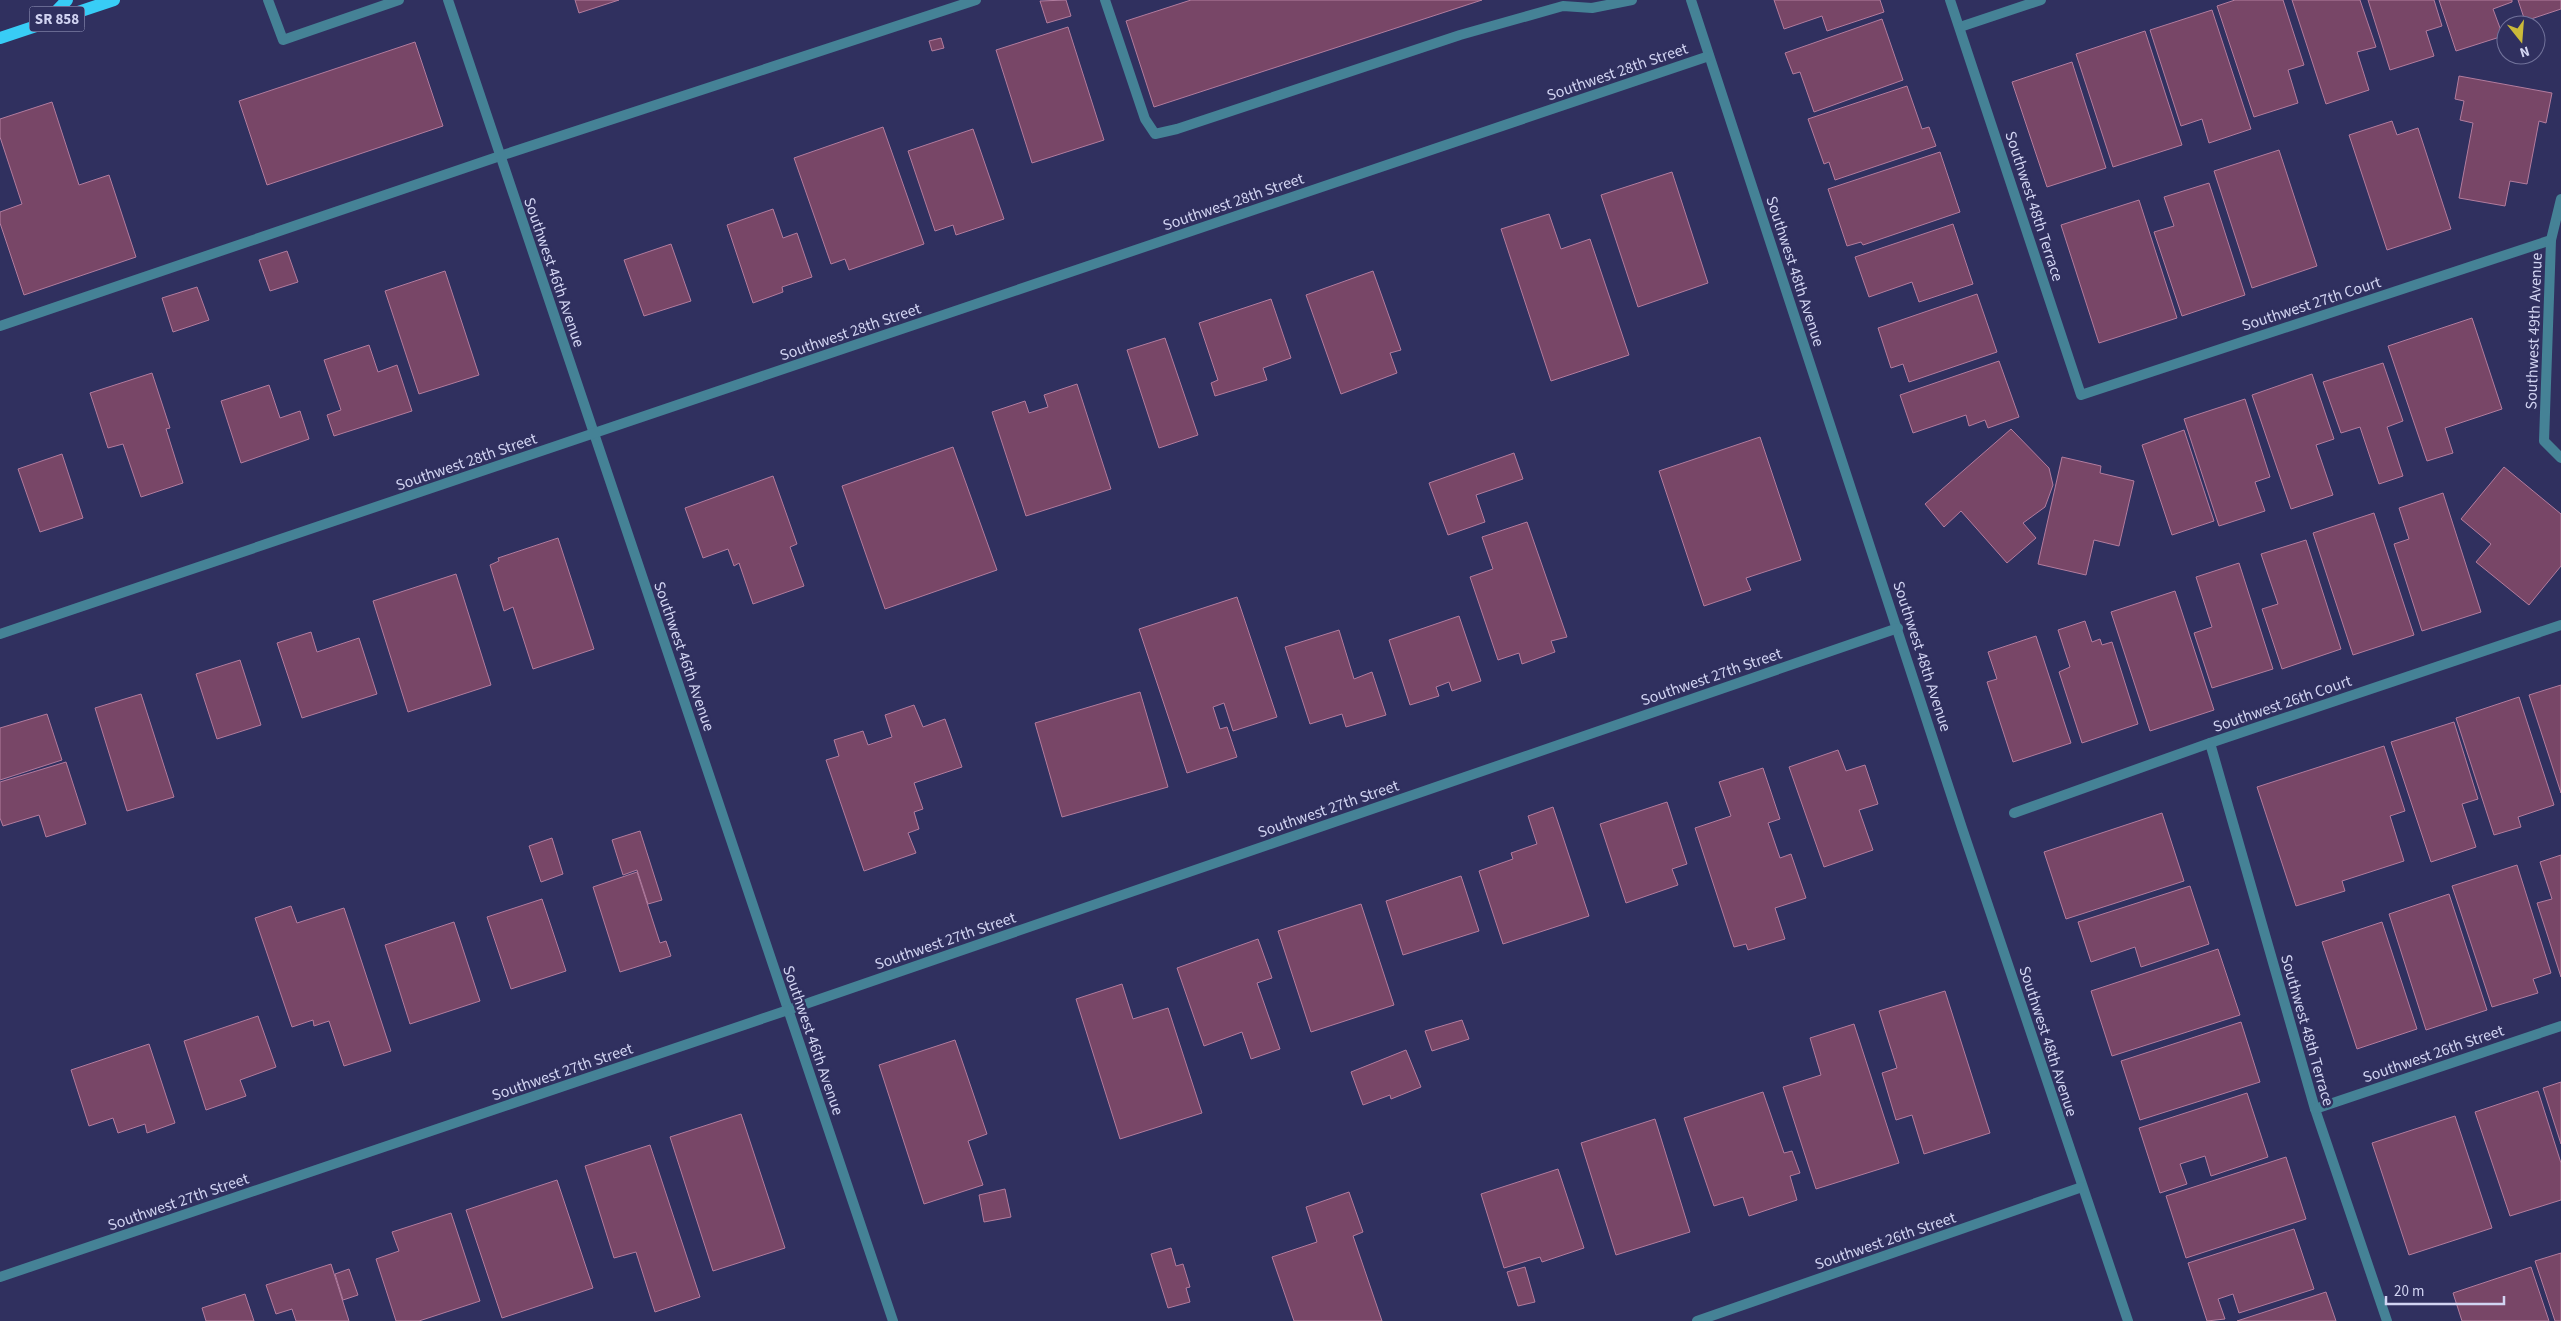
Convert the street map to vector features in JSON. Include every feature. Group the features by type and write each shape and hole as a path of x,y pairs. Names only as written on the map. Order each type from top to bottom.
{"main road":[{"path":"46,22 67,0"},
{"name":"SR 858","path":"0,38 114,0"}],"street":[{"path":"268,0 283,40 399,0"},
{"name":"Southwest 46th Avenue","path":"448,0 893,1321"},
{"path":"0,326 500,156 976,0"},
{"path":"1105,0 1145,119 1156,134 1177,129 1460,35 1516,19 1563,6 1592,8 1632,0"},
{"name":"Southwest 48th Avenue","path":"1691,0 2082,1187 2128,1321"},
{"name":"Southwest 48th Terrace","path":"1950,0 2081,395"},
{"path":"1960,26 2041,0"},
{"name":"Southwest 28th Street","path":"0,634 1709,56"},
{"name":"Southwest 49th Avenue","path":"2561,199 2551,240 2544,441 2561,458"},
{"name":"Southwest 27th Court","path":"2081,395 2551,240"},
{"name":"Southwest 26th Court","path":"2014,813 2210,743 2561,625"},
{"name":"Southwest 27th Street","path":"0,1277 788,1010 1898,628"},
{"name":"Southwest 48th Terrace","path":"2210,743 2314,1109 2387,1321"},
{"name":"Southwest 26th Street","path":"2314,1109 2561,1026"},
{"name":"Southwest 26th Street","path":"1697,1321 2082,1187"}],"building":[{"path":"575,0 619,0 579,13"},
{"path":"1066,0 1071,16 1047,23 1040,1"},
{"path":"1191,0 1482,0 1154,107 1126,21"},
{"path":"1774,0 1880,0 1884,12 1827,31 1822,16 1784,29"},
{"path":"2235,0 2283,0 2304,65 2288,70 2298,103 2254,117 2217,6"},
{"path":"2292,0 2360,0 2376,47 2357,52 2369,90 2326,104"},
{"path":"2368,0 2434,0 2442,26 2426,31 2434,56 2390,70"},
{"path":"2439,0 2512,0 2512,2 2493,9 2496,17 2496,38 2456,51"},
{"path":"2518,0 2561,0 2561,9 2543,15 2523,15"},
{"path":"2212,10 2251,129 2209,143 2202,119 2181,126 2150,30"},
{"path":"1882,19 1903,80 1814,112 1800,72 1793,74 1785,53"},
{"path":"1068,27 1104,140 1032,163 996,50"},
{"path":"2145,31 2182,145 2113,167 2076,54"},
{"path":"941,38 944,48 932,51 929,41"},
{"path":"415,42 443,126 267,185 239,101"},
{"path":"2072,62 2106,168 2047,187 2012,82"},
{"path":"2459,76 2552,93 2546,123 2539,121 2527,184 2510,181 2505,206 2459,198 2473,123 2460,120 2464,101 2455,99"},
{"path":"1907,86 1922,129 1929,127 1936,146 1835,180 1829,162 1824,164 1808,119"},
{"path":"52,102 79,185 109,175 136,257 24,295 0,223 0,212 22,204 0,137 0,119"},
{"path":"2392,121 2397,135 2418,128 2451,229 2387,250 2349,135"},
{"path":"883,127 924,244 849,270 845,259 831,264 794,158"},
{"path":"973,129 1004,219 956,235 953,225 935,231 908,151"},
{"path":"2279,150 2317,266 2252,288 2214,171"},
{"path":"1940,152 1960,212 1863,245 1861,242 1847,246 1828,189"},
{"path":"1672,172 1708,283 1638,307 1601,195"},
{"path":"2209,183 2245,295 2182,316 2154,232 2174,226 2164,197"},
{"path":"2139,200 2177,318 2099,343 2061,225"},
{"path":"773,209 783,238 797,233 812,277 782,287 783,292 753,303 727,225"},
{"path":"1549,214 1561,249 1590,239 1629,355 1551,381 1501,229"},
{"path":"1953,224 1973,284 1919,302 1912,282 1869,297 1855,257"},
{"path":"671,244 691,301 644,316 624,260"},
{"path":"287,251 298,282 270,291 259,260"},
{"path":"445,271 479,375 419,394 385,291"},
{"path":"1373,271 1401,350 1390,353 1397,373 1341,394 1306,295"},
{"path":"197,287 209,320 173,332 162,298"},
{"path":"1977,294 1997,352 1909,382 1903,364 1891,368 1878,328"},
{"path":"1271,299 1291,358 1263,368 1267,380 1215,396 1211,383 1218,380 1199,323"},
{"path":"2472,318 2502,409 2445,428 2453,453 2427,461 2388,346"},
{"path":"1165,338 1198,435 1159,448 1127,350"},
{"path":"369,345 378,372 397,365 412,411 334,436 327,415 341,410 324,360"},
{"path":"1999,361 2019,417 1988,428 1985,420 1969,426 1966,415 1913,433 1900,395"},
{"path":"2383,363 2403,421 2387,427 2403,476 2379,484 2360,427 2341,433 2323,382"},
{"path":"152,373 170,428 166,429 183,483 141,497 123,444 108,448 90,393"},
{"path":"2312,374 2334,439 2316,445 2333,495 2291,509 2252,395"},
{"path":"1077,384 1111,489 1026,516 992,412 1025,401 1029,413 1048,407 1044,395"},
{"path":"269,385 280,418 300,411 309,439 241,463 221,401"},
{"path":"2245,399 2270,477 2255,482 2265,511 2219,526 2184,419"},
{"path":"2011,429 2049,468 2053,485 2045,507 2023,523 2036,538 2007,563 1961,511 1944,527 1925,504"},
{"path":"2184,430 2214,521 2172,535 2142,445"},
{"path":"1760,437 1801,560 1746,578 1751,590 1704,606 1659,471"},
{"path":"953,447 997,570 885,609 842,486"},
{"path":"1514,453 1523,479 1476,495 1485,522 1448,535 1429,483"},
{"path":"62,454 83,518 40,532 18,469"},
{"path":"2062,457 2101,466 2100,473 2134,481 2119,546 2094,540 2086,575 2038,564"},
{"path":"2504,467 2561,514 2561,566 2529,605 2476,562 2491,544 2461,519"},
{"path":"773,476 797,544 790,547 804,586 753,604 739,563 734,566 728,549 703,558 685,508"},
{"path":"2443,493 2481,612 2422,631 2394,544 2409,539 2399,508"},
{"path":"2374,513 2414,635 2353,655 2313,533"},
{"path":"1527,522 1567,637 1551,641 1555,652 1522,664 1519,653 1498,660 1470,577 1493,569 1482,537"},
{"path":"558,538 594,649 533,669 513,607 504,611 490,565 499,561 498,558"},
{"path":"2306,540 2341,649 2282,669 2262,609 2278,604 2261,554"},
{"path":"2239,563 2273,669 2212,688 2194,633 2212,627 2196,577"},
{"path":"456,574 491,685 408,712 373,601"},
{"path":"2175,591 2214,710 2150,731 2111,612"},
{"path":"1237,597 1277,717 1233,731 1224,703 1213,707 1220,729 1227,727 1237,757 1187,773 1139,629"},
{"path":"1459,616 1481,681 1452,691 1449,682 1436,687 1439,696 1410,705 1389,640"},
{"path":"2085,621 2092,642 2100,639 2102,645 2112,642 2138,724 2082,743 2059,672 2070,667 2058,630"},
{"path":"1339,630 1354,679 1372,672 1386,715 1346,727 1342,714 1310,724 1285,647"},
{"path":"311,632 317,652 359,638 377,694 302,718 277,643"},
{"path":"2036,636 2071,743 2013,762 1987,682 1997,679 1988,652"},
{"path":"240,660 261,725 217,739 196,674"},
{"path":"2561,685 2561,793 2529,695"},
{"path":"1140,692 1168,787 1062,817 1035,723"},
{"path":"141,694 174,797 127,811 95,708"},
{"path":"2519,697 2554,805 2518,817 2521,827 2494,835 2456,718"},
{"path":"914,705 923,727 945,719 962,767 914,783 923,809 914,812 919,829 908,833 916,853 864,871 826,760 839,756 834,740 863,731 868,745 892,737 885,715"},
{"path":"47,714 62,760 0,780 0,728"},
{"path":"2454,722 2478,799 2462,804 2476,847 2431,862 2391,742"},
{"path":"2384,746 2405,811 2390,816 2404,861 2342,881 2345,891 2296,906 2257,787"},
{"path":"1838,750 1846,771 1865,765 1878,804 1859,810 1873,850 1824,867 1789,767"},
{"path":"66,762 86,824 46,837 39,815 3,826 0,818 0,782"},
{"path":"1763,768 1780,819 1768,823 1780,858 1791,854 1806,898 1775,908 1785,939 1748,950 1746,944 1734,947 1695,828 1731,816 1719,782"},
{"path":"1667,802 1687,864 1672,869 1678,885 1626,903 1600,824"},
{"path":"1553,807 1589,916 1503,944 1479,871 1513,859 1511,853 1537,844 1528,816"},
{"path":"2162,813 2184,881 2066,919 2044,852"},
{"path":"640,831 662,900 648,904 637,870 623,875 612,840"},
{"path":"552,838 563,874 541,882 529,846"},
{"path":"2561,855 2561,977 2537,903 2552,899 2540,862"},
{"path":"2517,865 2551,973 2533,979 2538,993 2492,1007 2452,886"},
{"path":"637,872 660,943 666,941 671,956 620,972 593,887"},
{"path":"1461,876 1479,931 1403,955 1386,901"},
{"path":"2190,886 2209,944 2141,967 2135,947 2091,962 2078,922"},
{"path":"2449,894 2487,1010 2426,1030 2389,914"},
{"path":"542,899 566,971 511,989 487,917"},
{"path":"1361,904 1394,1005 1311,1032 1278,931"},
{"path":"291,906 297,923 344,908 391,1051 344,1066 329,1021 314,1026 313,1020 292,1027 255,918"},
{"path":"454,922 480,1001 410,1024 385,945"},
{"path":"2382,922 2417,1029 2357,1049 2322,942"},
{"path":"1258,939 1272,978 1257,983 1280,1049 1251,1059 1242,1032 1204,1046 1177,968"},
{"path":"2218,949 2240,1015 2112,1056 2091,991"},
{"path":"1122,984 1133,1019 1168,1008 1202,1113 1120,1139 1076,999"},
{"path":"1945,991 1990,1133 1924,1154 1912,1115 1896,1120 1882,1073 1897,1068 1879,1011"},
{"path":"258,1016 276,1067 240,1080 246,1096 206,1110 184,1041"},
{"path":"1462,1020 1469,1039 1432,1051 1425,1031"},
{"path":"2241,1022 2260,1082 2140,1120 2121,1061"},
{"path":"1854,1024 1899,1163 1816,1189 1783,1087 1821,1075 1810,1038"},
{"path":"955,1040 987,1134 968,1141 983,1185 924,1204 879,1065"},
{"path":"149,1044 175,1123 147,1133 145,1124 118,1133 113,1118 89,1126 71,1070"},
{"path":"1406,1050 1421,1087 1391,1099 1390,1095 1363,1105 1351,1072"},
{"path":"2561,1082 2561,1144 2543,1088"},
{"path":"2538,1091 2561,1163 2561,1200 2510,1216 2475,1112"},
{"path":"1763,1092 1784,1153 1792,1151 1800,1173 1790,1176 1797,1200 1749,1216 1743,1197 1714,1206 1684,1118"},
{"path":"2247,1093 2268,1157 2211,1176 2205,1156 2180,1164 2187,1184 2160,1193 2139,1128"},
{"path":"741,1114 785,1248 713,1271 670,1137"},
{"path":"2455,1116 2492,1228 2409,1255 2372,1143"},
{"path":"1655,1119 1690,1232 1616,1255 1581,1143"},
{"path":"650,1145 700,1297 655,1312 636,1252 614,1258 585,1166"},
{"path":"2286,1157 2306,1219 2186,1258 2166,1196"},
{"path":"1558,1169 1584,1248 1542,1262 1540,1257 1504,1268 1481,1194"},
{"path":"557,1180 593,1288 502,1318 466,1210"},
{"path":"1005,1189 1011,1217 984,1222 979,1195"},
{"path":"1349,1192 1363,1232 1353,1236 1382,1321 1294,1321 1272,1257 1317,1242 1306,1207"},
{"path":"451,1213 480,1301 419,1321 396,1321 376,1259 399,1251 392,1232"},
{"path":"2294,1229 2314,1289 2239,1313 2233,1294 2218,1299 2225,1319 2207,1321 2188,1263"},
{"path":"1171,1248 1176,1266 1183,1264 1190,1287 1186,1288 1190,1302 1168,1308 1151,1254"},
{"path":"2561,1253 2561,1321 2555,1321 2535,1261"},
{"path":"331,1264 349,1321 296,1321 292,1309 276,1314 266,1285"},
{"path":"1525,1267 1535,1302 1518,1306 1507,1272"},
{"path":"2531,1267 2549,1321 2462,1321 2453,1293"},
{"path":"349,1269 358,1295 343,1300 335,1274"},
{"path":"2326,1292 2336,1321 2237,1321"},
{"path":"245,1294 254,1321 206,1321 202,1308"}]}
